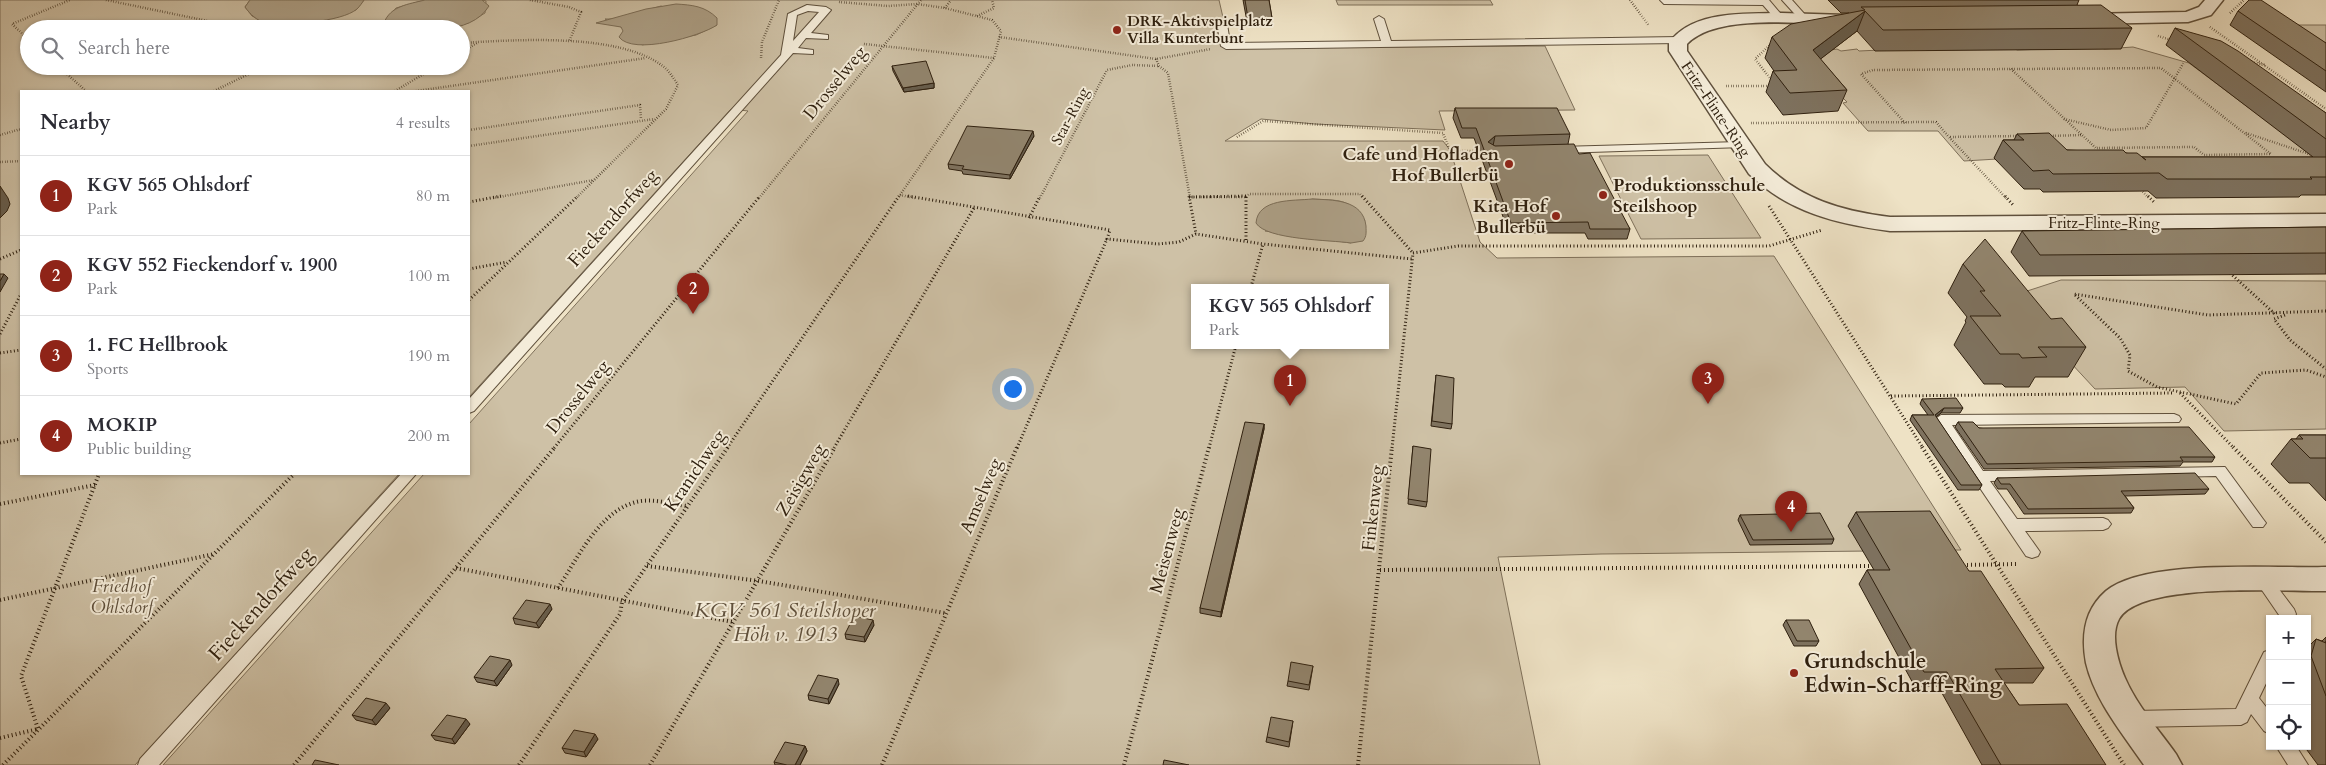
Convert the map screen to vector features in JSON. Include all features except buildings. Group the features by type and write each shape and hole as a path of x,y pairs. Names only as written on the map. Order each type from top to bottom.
{"street":[{"path":"2070,19 2182,18 2202,13 2214,0"},
{"name":"Fritz-Flinte-Ring","path":"1861,20 1730,21 1707,24 1690,30 1680,40 1678,47 1679,56 1761,174 1786,194 1824,211 1857,220 1895,224 2326,221"},
{"path":"2164,765 2108,677 2100,652 2101,630 2104,620 2114,604 2131,591 2154,584 2183,581 2326,579"}],"lane":[{"path":"1787,0 1805,20"},
{"path":"1664,1 1766,2 1774,20"},
{"name":"Fieckendorfweg","path":"470,407 826,10 807,8 793,14 788,52"},
{"path":"1379,19 1387,44"},
{"path":"1222,24 1226,46 1680,40"},
{"path":"803,35 825,37"},
{"path":"788,52 810,52"},
{"path":"1550,150 1740,145"},
{"path":"2032,552 1941,420 2174,419"},
{"path":"1979,476 2220,471 2258,523"},
{"name":"Fieckendorfweg","path":"147,765 408,475"},
{"path":"2013,525 2103,524"},
{"path":"2263,580 2288,615"},
{"path":"2133,719 2241,717 2269,660"},
{"path":"2250,699 2266,721"},
{"path":"2288,750 2299,765"}],"path":[{"path":"22,20 70,0"},
{"path":"106,0 197,20"},
{"path":"530,0 569,6 577,8 581,12 570,42"},
{"path":"759,86 762,42 779,0"},
{"path":"864,44 994,58 1001,30 992,20 912,0"},
{"path":"945,8 951,0"},
{"path":"976,16 994,8 995,5 992,0"},
{"path":"1630,0 1659,40"},
{"path":"838,2 888,6 919,2"},
{"name":"Drosselweg","path":"294,765 919,2"},
{"path":"1700,86 1776,86 1755,59 1780,35 1774,20"},
{"path":"20,21 12,24 20,32"},
{"path":"2209,26 2326,109"},
{"path":"2155,36 2174,41"},
{"path":"999,37 1156,59 1226,46"},
{"path":"470,42 570,42 614,48 648,58 664,66 678,85 666,109 595,180 470,299"},
{"path":"470,47 478,42"},
{"path":"423,90 648,58"},
{"name":"Kranichweg","path":"519,765 620,614 622,602 994,58"},
{"path":"1156,59 1159,66 1168,73 1196,234"},
{"path":"2247,61 2264,66"},
{"path":"2064,119 2111,130 2146,128 2172,76 2184,62"},
{"name":"Star-Ring","path":"1029,218 1107,70 1132,65 1159,66"},
{"path":"1905,122 1861,74 1873,70 2162,68 2272,154 2204,155 2194,147 2096,148"},
{"path":"2011,69 2102,154"},
{"path":"68,75 85,90"},
{"path":"216,90 246,75"},
{"path":"397,90 422,75"},
{"path":"470,130 640,104 641,119"},
{"path":"470,146 641,119 654,119"},
{"path":"1236,137 1263,121 1312,126 1443,133 1450,151 1484,151"},
{"path":"1725,123 1936,122 2031,223"},
{"path":"0,135 20,129"},
{"path":"2244,132 2312,155"},
{"path":"2044,136 2082,135"},
{"path":"1949,137 2025,136"},
{"path":"0,162 20,161"},
{"path":"470,202 595,180"},
{"path":"1190,197 1246,197 1249,194 1360,194 1413,253 1458,246 1769,246 1857,220"},
{"path":"900,195 1110,230 1107,240 1158,244 1179,242 1196,234 1263,244 1412,259"},
{"path":"1246,197 1246,241"},
{"path":"1765,200 1995,565 2124,765"},
{"name":"Zeisigweg","path":"650,765 974,208"},
{"name":"Amselweg","path":"882,765 945,613 1107,240"},
{"path":"1253,284 1263,244"},
{"path":"0,259 20,250"},
{"name":"Finkenweg","path":"1358,765 1413,253"},
{"path":"470,269 507,262"},
{"path":"2230,273 2275,314"},
{"path":"2326,311 2290,314 2208,315 2074,294 2120,338 2130,355 2128,371 2157,387 2236,404 2261,373 2306,370 2326,377"},
{"path":"0,334 20,296"},
{"path":"2290,314 2274,319 2290,340 2326,369"},
{"name":"Meisenweg","path":"1124,765 1235,349"},
{"path":"0,353 20,350"},
{"path":"0,443 20,439"},
{"path":"38,729 20,676 99,475"},
{"path":"4,765 293,475"},
{"path":"0,504 95,485"},
{"path":"558,588 608,516 624,506 640,501 687,506"},
{"path":"0,600 214,554"},
{"path":"1956,565 2022,564"},
{"path":"648,566 758,581 945,613"},
{"path":"1380,570 1876,566"},
{"path":"456,568 622,602 733,622"},
{"path":"0,738 38,729"}],"green space":[{"path":"0,0 250,0 245,7 252,16 260,20 20,20 20,75 470,75 470,22 485,13 486,1 482,0 1219,0 1230,48 1545,46 1575,110 1439,111 1445,130 1315,124 1261,119 1225,141 1443,141 1450,150 1480,242 1497,258 1774,256 1961,550 1498,557 1540,765 163,765 423,475 470,475 470,423 748,111 731,109 470,396 470,90 20,90 20,475 398,475 135,765 0,765","holes":["661,6 717,25 696,35 642,45 621,27 605,19 616,19","1312,199 1342,202 1348,204 1359,213 1365,221 1351,243 1265,231"]},
{"path":"364,0 425,0 396,8 386,20 312,20 356,10"},
{"path":"1336,0 1490,0 1493,5 1338,5"},
{"path":"2286,25 2326,25 2326,51"},
{"path":"2101,47 2104,49 2133,47 2189,63 2312,155 2310,159 2014,158 1964,161 1938,131 1868,131 1843,103 1847,102 1809,64 1824,51 1837,49 1841,51 1857,49 1859,51 1924,48 1927,50 2014,48 2017,50"},
{"path":"1708,155 1761,238 1641,239 1599,156"},
{"path":"2061,280 2326,281 2326,429 2224,431 2185,387 2095,389 2044,334 2018,294"}],"shaded area":[{"path":"250,0 364,0 357,9 350,13 327,20 259,20 251,15 245,7"},
{"path":"425,0 482,0 489,6 470,23 470,20 386,20 395,9"},
{"path":"676,4 693,6 708,11 717,18 717,25 683,39 638,45 627,42 619,37 623,31 621,27 596,23 646,9"},
{"path":"1312,199 1337,201 1353,206 1364,217 1366,236 1363,241 1351,243 1285,236 1262,229 1256,223 1258,215 1270,205 1278,202"}],"place":[{"name":"DRK-Aktivspielplatz Villa Kunterbunt","path":"1117,30"},
{"name":"Cafe und Hofladen Hof Bullerbü","path":"1509,164"},
{"name":"Produktionsschule Steilshoop","path":"1603,195"},
{"name":"Kita Hof Bullerbü","path":"1556,216"},
{"name":"KGV 552 Fieckendorf v. 1900","path":"693,314"},
{"name":"1. FC Hellbrook","path":"1708,404"},
{"name":"KGV 565 Ohlsdorf","path":"1290,406"},
{"name":"MOKIP","path":"1791,532"},
{"name":"Grundschule Edwin-Scharff-Ring","path":"1794,673"}],"park label":[{"name":"Friedhof Ohlsdorf","path":"122,596"},
{"name":"KGV 561 Steilshoper Höh v. 1913","path":"785,622"}]}
